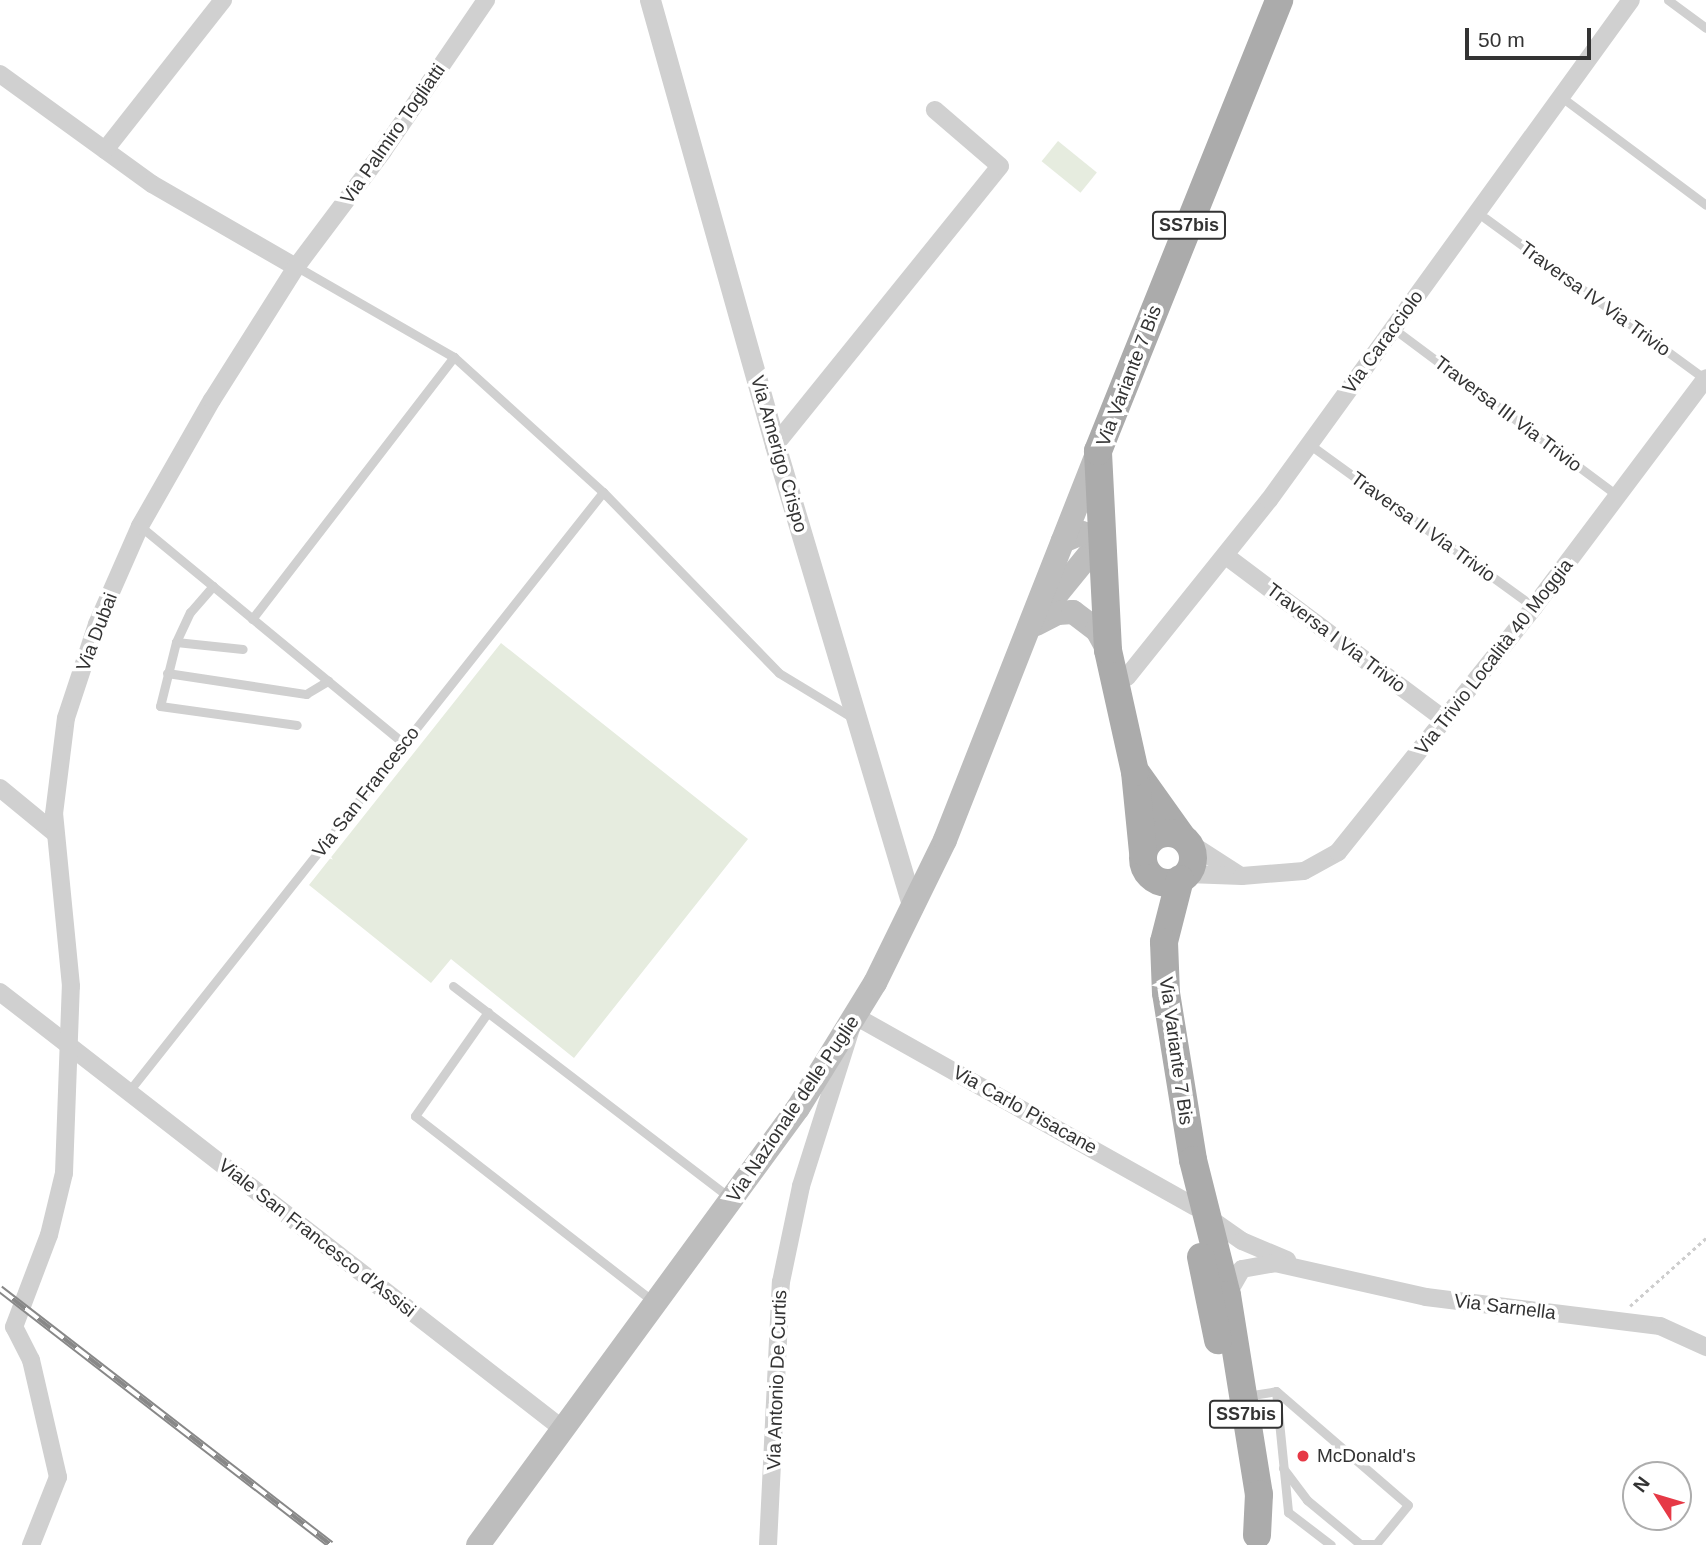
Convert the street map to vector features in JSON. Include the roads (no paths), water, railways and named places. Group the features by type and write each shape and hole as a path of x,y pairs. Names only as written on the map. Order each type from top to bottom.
{"main road":[{"name":"Via Variante 7 Bis","path":"1260,1540 1245,1495 1217,1335 1207,1297 1202,1212 1167,1003 1164,942 1144,860 1135,772 1108,650 1098,451 1279,0"},
{"name":"Via Nazionale delle Puglie","path":"478,1545 733,1201 798,1108 855,1016 945,840 1098,451"},
{"path":"1063,541 1082,533 1101,540"},
{"name":"Via Nazionale delle Puglie","path":"1029,628 1101,540"},
{"path":"1029,628 1058,613 1073,612 1097,630 1108,650"},
{"name":"Via Variante 7 Bis","path":"1135,772 1185,840"},
{"path":"1184,876 1164,883 1144,860 1158,834 1185,840"},
{"name":"SS7bis","path":"1184,876 1193,858 1185,840"},
{"name":"Via Variante 7 Bis","path":"1164,942 1184,876"},
{"name":"Via Variante 7 Bis","path":"1202,1212 1227,1295 1259,1494 1260,1540"},
{"name":"Via Variante 7 Bis","path":"1217,1335 1218,1260"}],"street":[{"path":"105,150 223,0"},
{"name":"Via Palmiro Togliatti","path":"297,267 486,0"},
{"name":"Via Amerigo Crispo","path":"650,0 775,445 913,907"},
{"name":"Via Caracciolo","path":"1126,677 1226,556 1631,0"},
{"path":"0,74 152,184 297,267"},
{"path":"775,445 1000,166 935,110"},
{"name":"Via Dubai","path":"31,1545 58,1477 31,1360 14,1327 49,1235 64,1173 71,986 54,814 66,718 97,624 140,526 297,267"},
{"name":"Via Trivio Località 40 Moggia","path":"1184,876 1242,877 1304,871 1338,852 1534,607 1706,379"},
{"name":"Traversa I Via Trivio","path":"1226,556 1445,720"},
{"path":"0,788 56,834"},
{"path":"1185,840 1242,877"},
{"name":"Viale San Francesco d'Assisi","path":"0,992 564,1430"},
{"name":"Via Carlo Pisacane","path":"855,1016 1202,1212 1242,1241 1303,1267"},
{"name":"Via Antonio De Curtis","path":"768,1545 781,1282 801,1186 855,1016"},
{"path":"1218,1260 1224,1248 1242,1241"},
{"path":"1227,1295 1235,1274 1250,1265 1303,1267"},
{"name":"Via Sarnella","path":"1303,1267 1426,1297 1614,1317 1660,1326 1706,1346"}],"lane":[{"path":"1668,0 1706,28"},
{"path":"1568,102 1706,205"},
{"name":"Traversa IV Via Trivio","path":"1485,218 1706,379"},
{"path":"297,267 454,357 603,492 779,673 857,720"},
{"name":"Traversa III Via Trivio","path":"1398,332 1618,496"},
{"path":"252,619 454,357"},
{"name":"Traversa II Via Trivio","path":"1312,447 1534,607"},
{"name":"Via San Francesco","path":"129,1091 603,492"},
{"path":"140,526 404,744"},
{"path":"213,586 190,612 176,642 160,706 297,725"},
{"path":"176,642 243,649"},
{"path":"167,673 306,694 327,681"},
{"path":"453,986 733,1201"},
{"path":"488,1012 415,1116 657,1304"},
{"path":"1244,1396 1276,1391 1408,1505 1376,1544 1360,1544 1307,1500 1283,1468"},
{"path":"1276,1391 1288,1513 1331,1545"}],"railway":[{"path":"0,1289 331,1545"}],"place":[{"name":"McDonald's","path":"1303,1456"}]}
